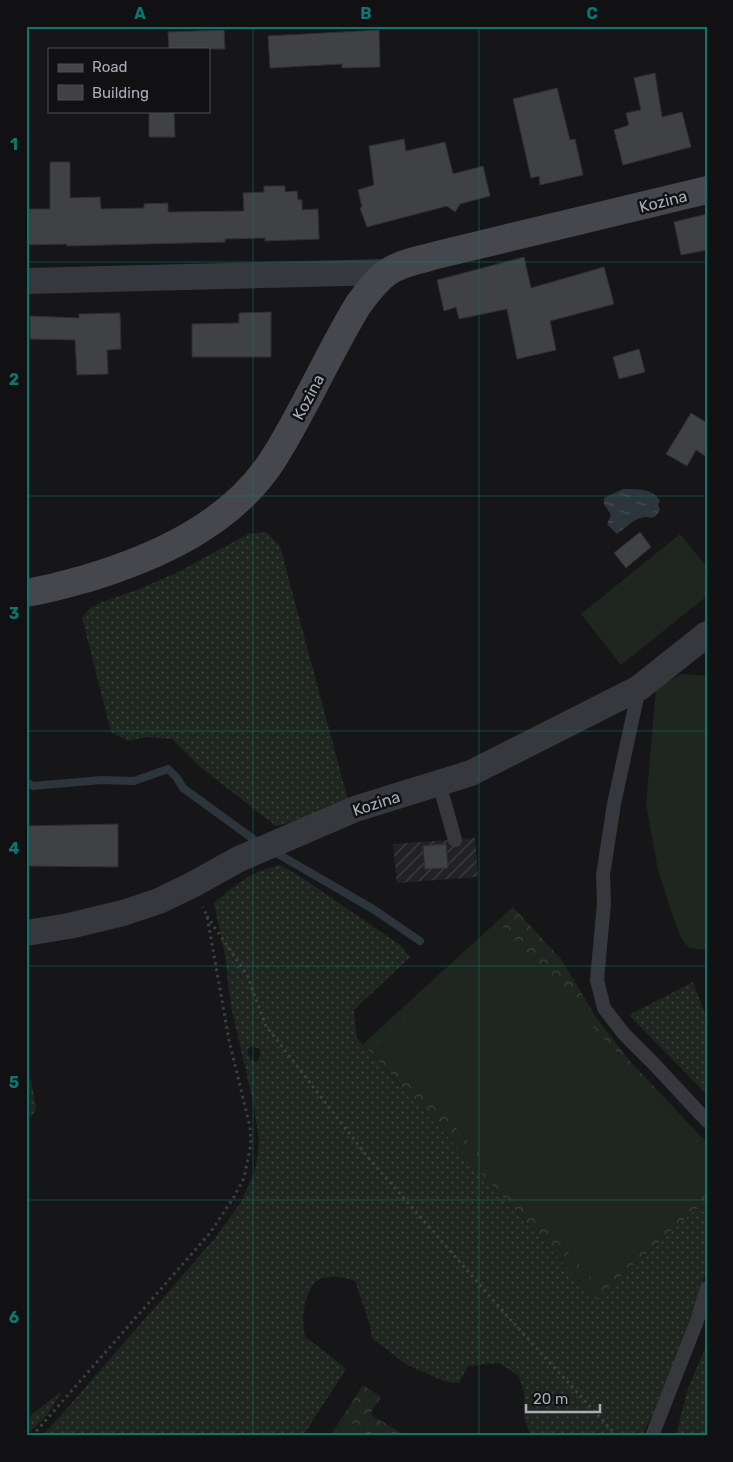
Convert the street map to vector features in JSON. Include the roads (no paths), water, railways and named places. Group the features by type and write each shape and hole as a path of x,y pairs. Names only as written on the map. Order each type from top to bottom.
{"main road":[{"name":"Kozina","path":"26,593 106,573 158,552 212,521 248,492 271,462 293,425 358,305 388,272 437,255 707,190"}],"street":[{"name":"Kozina","path":"26,280 388,272"},
{"name":"Kozina","path":"26,933 69,926 123,913 159,900 192,885 239,859 355,809 471,773 639,688 707,634"}],"lane":[{"path":"639,688 614,804 603,875 604,903 597,980 604,1008 624,1034 707,1122"},
{"path":"438,783 454,840"},
{"path":"652,1436 697,1321 707,1288"}],"water":[{"path":"623,489 649,491 660,501 658,505 660,510 656,516 651,518 642,517 617,534 607,524 611,515 604,504 604,498"}],"waterway":[{"path":"26,782 33,786 101,780 134,781 168,769 183,788 256,841"},
{"path":"273,851 373,909 420,941"}]}
